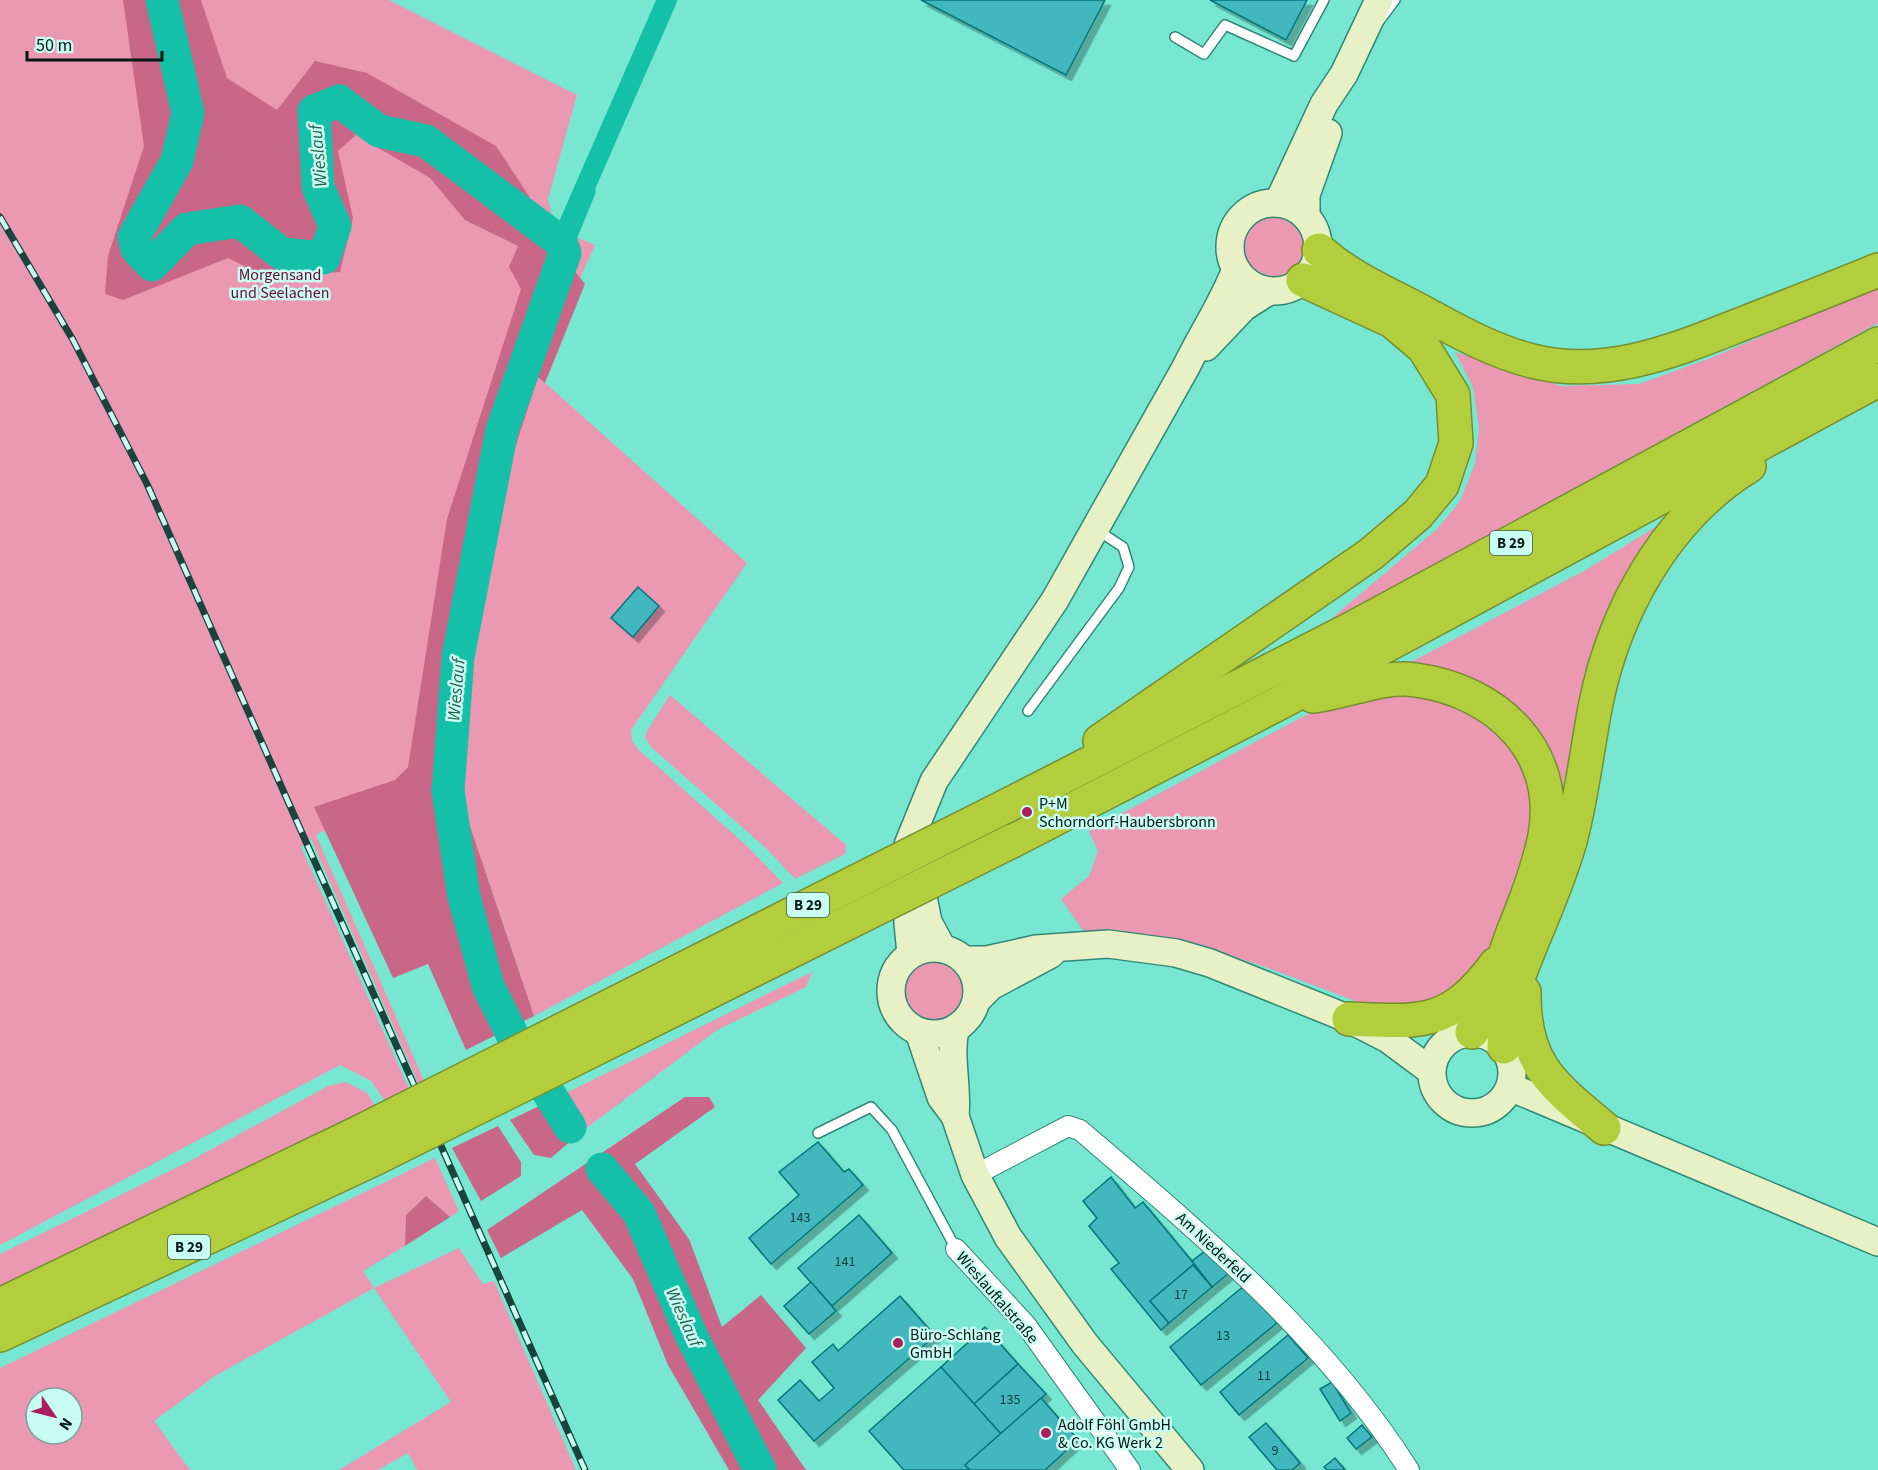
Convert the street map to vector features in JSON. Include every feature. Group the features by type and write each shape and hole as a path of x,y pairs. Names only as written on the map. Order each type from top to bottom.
{"highway":[{"path":"1318,250 1383,291 1483,344 1534,362 1571,367 1604,367 1640,360 1679,348 1878,270"},
{"path":"1179,721 1418,514 1442,485 1456,443 1453,395 1424,348 1392,321 1303,280"},
{"name":"B 29","path":"0,1305 370,1144 755,971 1179,721 1878,344"},
{"name":"B 29","path":"0,1335 370,1144 1020,799 1179,721 1285,700 1878,380"},
{"path":"1459,1037 1491,1001 1520,947 1570,840 1597,702 1616,632 1646,569 1685,522 1732,477 1797,438 1826,407"},
{"path":"1285,700 1322,695 1387,680 1414,680 1446,686 1476,697 1516,729 1532,750 1543,776 1547,805 1545,835 1520,947 1504,1047"},
{"path":"1349,1019 1406,1021 1433,1017 1459,1006 1520,947"},
{"path":"1520,947 1525,975 1524,1022 1530,1045 1540,1066 1554,1084 1604,1128"}],"main road":[{"path":"1278,203 1324,104 1344,74 1379,0"},
{"path":"1306,215 1306,195 1338,108 1344,74"},
{"path":"1186,368 1244,307 1269,291 1293,287 1303,280 1316,261 1318,250 1316,231 1306,215 1288,205 1278,203 1252,209 1241,217 1234,229 1231,256 1236,269 1250,283 1269,291"},
{"path":"911,954 908,923 908,845 920,821 934,780 1032,639 1186,368 1204,328 1226,294 1236,269"},
{"path":"920,821 920,885 928,922 954,954 975,974 977,1000 973,1012 955,1029 932,1034 919,1032 897,1013 891,990 893,976 911,954 928,948 954,954 987,960 1036,949 1108,944 1176,953 1210,963 1349,1019 1388,1039 1431,1071"},
{"path":"977,1000 991,986 1036,964 1062,947"},
{"path":"955,1029 952,1044 957,1095 955,1116"},
{"path":"919,1032 941,1097 955,1116 975,1175 1008,1237 1079,1335 1190,1470"},
{"path":"1388,1039 1459,1037 1495,1039 1504,1047 1512,1067 1510,1087 1494,1107 1470,1113 1457,1111 1438,1095 1431,1071 1435,1055 1459,1037"},
{"path":"1510,1087 1878,1242"}],"street":[{"name":"Am Niederfeld","path":"975,1175 1068,1126 1080,1130 1225,1257 1303,1332 1396,1450 1409,1470"},
{"name":"Wieslauftalstraße","path":"956,1248 1026,1325 1130,1470"}],"lane":[{"path":"1174,37 1204,54 1225,26 1294,56 1324,0"},
{"path":"1362,39 1388,12 1395,0"},
{"path":"1028,711 1119,588 1129,567 1123,547 1095,528"},
{"name":"Wieslauftalstraße","path":"818,1133 871,1107 892,1130 956,1248"}],"green space":[{"name":"Morgensand und Seelachen","path":"0,0 389,0 577,95 548,199 555,228 595,245 559,325 543,381 747,563 631,730 632,741 639,750 747,846 783,883 534,1016 468,820 459,760 316,835 425,1083 419,1085 311,839 301,847 409,1089 384,1100 371,1081 340,1065 0,1245"},
{"path":"1273,211 1286,214 1297,221 1304,232 1307,245 1304,258 1297,269 1286,276 1273,279 1260,276 1249,269 1242,258 1239,245 1242,232 1249,221 1260,214"},
{"path":"1878,287 1878,323 1325,624 1437,529 1460,501 1475,464 1479,428 1473,387 1455,352 1561,386 1639,384 1708,359"},
{"path":"1683,510 1588,669 1563,785 1558,835 1535,741 1398,669 1584,571"},
{"path":"1409,691 1488,718 1532,777 1531,838 1491,951 1452,1002 1379,1010 1260,965 1195,946 1143,934 1085,933 1061,899 1089,876 1098,851 1089,831 1328,705"},
{"path":"670,695 846,845 845,854 795,879 767,849 651,747 645,737 647,731"},
{"path":"934,959 947,961 957,969 965,979 967,992 965,1005 957,1015 947,1023 934,1025 921,1023 911,1015 903,1005 901,992 903,979 911,969 921,961"},
{"path":"812,972 806,987 717,1030 580,1133 558,1097"},
{"path":"346,1082 367,1093 375,1106 202,1194 0,1290 0,1254 188,1162 328,1086"},
{"path":"435,1158 459,1211 450,1217 426,1196 406,1215 405,1246 363,1271 374,1288 215,1376 154,1421 190,1470 0,1470 0,1368"},
{"path":"459,1248 483,1284 494,1281 576,1470 417,1470 408,1453 378,1470 339,1470 451,1402 374,1288"}],"shaded area":[{"path":"123,0 201,0 227,78 277,110 315,61 367,73 496,146 529,196 523,222 546,235 585,284 545,383 538,377 515,448 473,626 460,757 468,820 534,1016 466,1050 428,964 393,978 314,807 395,780 408,767 447,519 521,289 509,267 518,246 465,220 430,178 356,135 338,151 353,218 340,272 266,277 228,258 123,300 105,294 108,256 144,146"},
{"path":"591,177 596,192 569,258 566,258 564,255 591,193 588,179"},
{"path":"558,1097 580,1133 551,1158 534,1155 510,1120"},
{"path":"685,1097 709,1097 715,1107 635,1164 689,1239 722,1327 761,1295 806,1348 758,1400 806,1470 729,1470 668,1365 633,1279 582,1210 501,1258 487,1230"},
{"path":"498,1126 521,1162 521,1176 481,1201 452,1148"},
{"path":"426,1196 450,1217 405,1246 406,1215"}],"building":[{"path":"921,0 1105,0 1066,75"},
{"path":"1210,0 1307,0 1286,40"},
{"path":"638,587 659,606 633,637 611,618"},
{"path":"818,1142 844,1172 849,1169 863,1185 771,1264 749,1238 799,1195 779,1172"},
{"path":"1111,1177 1135,1208 1143,1202 1195,1265 1150,1301 1169,1323 1161,1330 1111,1269 1119,1263 1089,1226 1097,1218 1083,1201"},
{"path":"859,1215 892,1253 832,1306 798,1268"},
{"path":"1209,1248 1229,1273 1212,1287 1192,1261"},
{"path":"1193,1265 1212,1287 1169,1323 1150,1301"},
{"path":"811,1282 836,1311 809,1334 784,1306"},
{"path":"1245,1285 1277,1323 1201,1385 1170,1347"},
{"path":"900,1296 935,1336 814,1441 778,1400 800,1380 819,1401 834,1388 812,1362 833,1344 838,1351"},
{"path":"985,1327 1018,1364 974,1404 941,1367"},
{"path":"1288,1335 1308,1358 1239,1415 1220,1392"},
{"path":"1018,1364 1046,1394 1001,1434 974,1404"},
{"path":"941,1367 1001,1434 965,1465 970,1470 904,1470 869,1431"},
{"path":"1332,1382 1351,1413 1340,1421 1320,1389"},
{"path":"1041,1398 1078,1440 1045,1470 970,1470 965,1465"},
{"path":"1266,1423 1300,1463 1292,1470 1277,1470 1249,1437"},
{"path":"1362,1425 1372,1437 1356,1449 1347,1438"},
{"path":"1335,1458 1345,1470 1327,1470 1324,1467"}],"waterway":[{"name":"Wieslauf","path":"162,0 188,113 177,161 134,237 137,249 152,265 187,229 240,221 282,254 324,258 335,226 318,187 314,111 339,101 379,131 426,141 561,242 565,253 502,430 458,657 448,791 464,897 488,986 513,1036 570,1127"},
{"name":"Wieslauf","path":"561,242 667,0"},
{"name":"Wieslauf","path":"602,1169 639,1213 691,1335 760,1470"}],"railway":[{"path":"0,217 73,340 147,484 585,1470"}],"place":[{"name":"P+M Schorndorf-Haubersbronn","path":"1027,812"},
{"name":"Büro-Schlang GmbH","path":"898,1343"},
{"name":"Adolf Föhl GmbH & Co. KG Werk 2","path":"1046,1433"}]}
